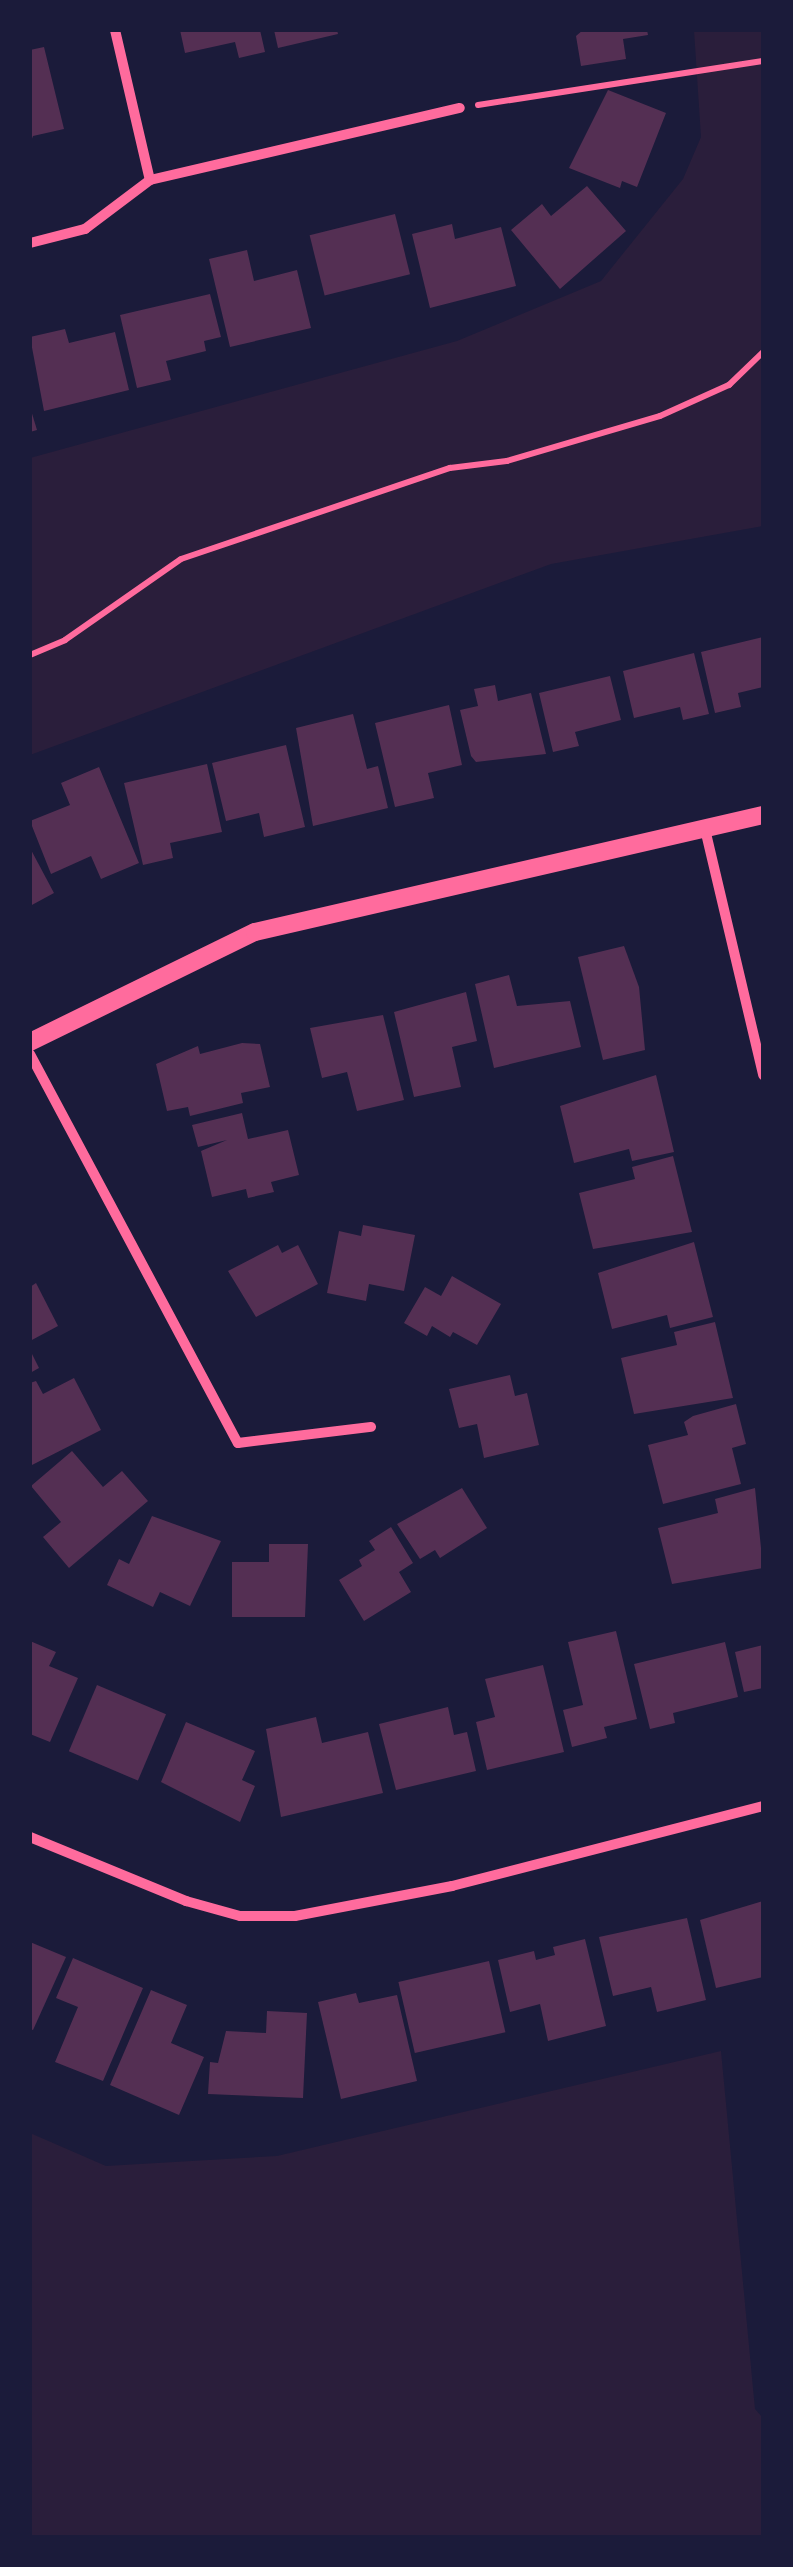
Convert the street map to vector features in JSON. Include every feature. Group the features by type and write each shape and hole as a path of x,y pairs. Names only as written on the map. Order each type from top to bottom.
{"street":[{"path":"115,30 150,180"},
{"path":"30,242 86,229 150,180 460,108"},
{"path":"30,1042 255,932 763,814"},
{"path":"705,829 763,1075"},
{"path":"30,1054 238,1443 371,1427"},
{"path":"30,1837 186,1901 240,1916 295,1916 435,1890 763,1806"}],"path":[{"path":"460,108 763,61"},
{"path":"30,655 65,640 181,559 450,468 507,462 660,416 728,385 763,352"}],"shaded area":[{"path":"694,30 763,30 763,526 551,564 30,755 30,458 457,341 601,281 683,179 701,137"},
{"path":"721,2051 755,2409 763,2418 763,2537 30,2537 30,2133 106,2166 277,2156"}],"building":[{"path":"180,30 260,30 265,52 239,58 235,42 185,53"},
{"path":"274,30 337,30 338,34 278,48"},
{"path":"583,30 647,30 648,35 623,39 626,59 581,66 576,36"},
{"path":"44,47 64,129 33,136 30,144 30,50"},
{"path":"608,90 666,113 637,187 622,181 620,188 569,168"},
{"path":"587,186 626,231 560,289 511,230 542,204 551,216"},
{"path":"395,214 410,274 325,295 310,235"},
{"path":"452,224 455,239 501,227 516,286 430,308 412,234"},
{"path":"247,250 254,281 297,270 311,328 230,347 209,259"},
{"path":"210,294 221,337 204,341 206,351 166,361 171,380 137,388 120,315"},
{"path":"65,329 69,343 115,332 129,390 44,411 30,337"},
{"path":"30,407 37,430 30,432"},
{"path":"763,637 763,687 738,693 741,707 715,713 701,652"},
{"path":"694,653 709,714 683,720 680,707 634,718 623,671"},
{"path":"610,676 621,720 575,732 579,746 553,752 539,693"},
{"path":"495,685 498,701 531,693 546,754 476,762 471,756 460,710 478,706 474,689"},
{"path":"449,705 462,765 428,773 434,798 395,807 375,723"},
{"path":"353,714 367,769 378,766 388,808 313,826 296,728"},
{"path":"286,745 305,827 264,837 259,813 226,821 212,763"},
{"path":"207,764 222,832 170,843 173,858 143,865 124,783"},
{"path":"99,767 139,863 101,879 91,856 51,874 30,821 70,805 61,783"},
{"path":"30,848 54,893 30,906"},
{"path":"624,946 639,987 645,1050 603,1060 578,957"},
{"path":"509,975 517,1006 570,1001 581,1047 494,1068 475,984"},
{"path":"466,992 477,1041 452,1047 461,1087 414,1097 394,1012"},
{"path":"383,1015 404,1100 357,1111 347,1072 322,1078 310,1028"},
{"path":"242,1043 260,1044 270,1087 241,1093 243,1103 190,1116 188,1107 167,1111 156,1064 198,1046 200,1054"},
{"path":"656,1075 674,1152 632,1161 629,1149 574,1163 560,1106"},
{"path":"242,1113 248,1139 288,1130 299,1175 271,1182 274,1192 248,1198 246,1189 212,1197 201,1151 227,1140 198,1147 192,1125"},
{"path":"673,1156 692,1232 593,1249 579,1193 635,1179 632,1167"},
{"path":"363,1225 415,1235 404,1291 369,1284 366,1301 327,1293 339,1231 361,1236"},
{"path":"694,1242 713,1317 670,1328 667,1315 612,1329 598,1273"},
{"path":"278,1245 282,1253 298,1245 318,1284 256,1317 228,1271"},
{"path":"452,1276 501,1304 477,1345 453,1332 450,1337 432,1326 427,1336 404,1323 425,1287 441,1296"},
{"path":"36,1283 58,1326 30,1341 30,1287"},
{"path":"715,1322 733,1398 634,1414 621,1358 677,1345 674,1332"},
{"path":"30,1350 39,1368 30,1373"},
{"path":"510,1375 515,1396 527,1393 539,1445 484,1458 477,1424 459,1428 449,1389"},
{"path":"74,1378 101,1430 30,1466 30,1383 36,1381 43,1394"},
{"path":"736,1404 746,1444 732,1448 741,1484 663,1504 648,1445 688,1435 684,1422 693,1416"},
{"path":"72,1451 103,1487 122,1471 148,1501 69,1568 43,1537 61,1522 31,1486"},
{"path":"462,1488 487,1528 440,1558 435,1550 420,1559 397,1524"},
{"path":"755,1488 763,1568 672,1584 658,1528 718,1513 715,1499"},
{"path":"152,1516 221,1541 190,1606 160,1592 153,1607 107,1585 119,1559 129,1564"},
{"path":"391,1527 413,1563 399,1572 411,1592 364,1621 339,1580 362,1566 359,1560 375,1550 369,1541"},
{"path":"269,1544 308,1544 305,1617 232,1617 232,1562 269,1562"},
{"path":"616,1631 637,1719 604,1727 607,1738 572,1747 563,1710 583,1705 568,1642"},
{"path":"30,1641 56,1652 49,1666 78,1678 50,1742 30,1734"},
{"path":"725,1642 738,1697 673,1713 675,1723 650,1729 634,1664"},
{"path":"763,1645 763,1688 744,1692 735,1652"},
{"path":"543,1665 564,1752 487,1770 476,1722 495,1717 485,1679"},
{"path":"97,1685 166,1714 138,1781 69,1751"},
{"path":"448,1707 454,1735 467,1732 476,1771 396,1790 379,1724"},
{"path":"316,1717 322,1743 368,1732 383,1793 281,1817 266,1729"},
{"path":"186,1722 255,1751 242,1780 255,1786 240,1822 161,1782"},
{"path":"763,1901 763,1977 716,1988 700,1920"},
{"path":"687,1918 706,2000 657,2012 651,1987 613,1996 599,1937"},
{"path":"585,1939 606,2026 548,2041 540,2004 510,2012 498,1960 534,1951 536,1960 555,1955 553,1947"},
{"path":"30,1942 66,1957 33,2030 30,2029"},
{"path":"73,1958 143,1988 103,2081 55,2062 78,2007 56,1998"},
{"path":"489,1961 505,2032 415,2053 398,1982"},
{"path":"151,1990 187,2005 171,2043 204,2057 179,2115 110,2085"},
{"path":"356,1993 359,2003 397,1995 417,2081 341,2099 318,2002"},
{"path":"267,2011 307,2013 303,2098 208,2094 210,2062 218,2063 226,2031 266,2033"}]}
